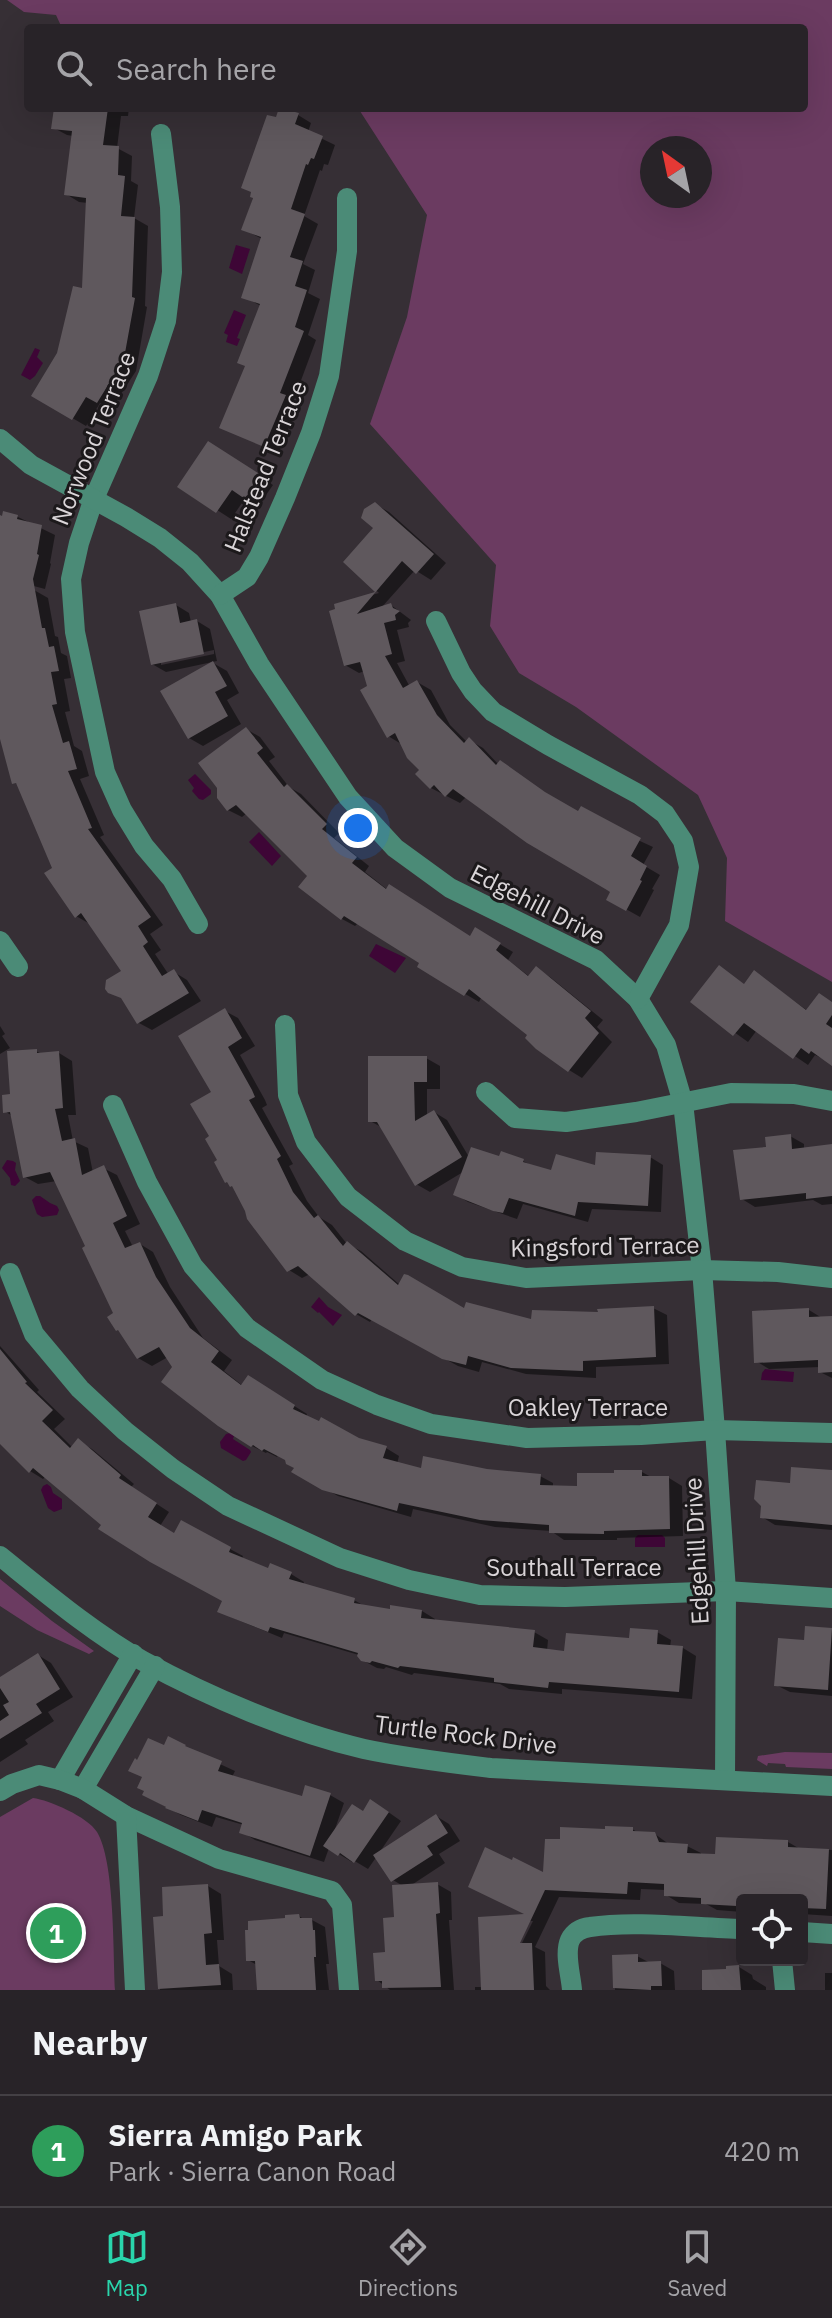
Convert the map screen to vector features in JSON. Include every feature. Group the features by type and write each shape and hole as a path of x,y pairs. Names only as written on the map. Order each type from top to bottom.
{"street":[{"name":"Norwood Terrace","path":"161,134 170,207 172,272 166,321 148,376 93,501 71,579 75,632 105,772 122,810 144,846 172,879 198,924"},
{"name":"Halstead Terrace","path":"220,595 247,577 259,557 285,498 325,390 347,251 347,198"},
{"name":"Edgehill Drive","path":"0,439 31,465 126,517 190,562 220,595 259,664 348,797 395,848 450,888 596,960 638,999 666,1045 683,1103 702,1270 715,1430 726,1591 725,1780"},
{"path":"436,621 461,673 493,712 640,795 665,814 683,841 689,867 679,925 638,999"},
{"path":"0,941 18,967"},
{"name":"Kingsford Terrace","path":"285,1025 288,1095 306,1142 348,1197 405,1241 462,1267 526,1278 702,1270 778,1272 832,1278"},
{"path":"486,1092 515,1118 566,1122 731,1093 794,1094 832,1101"},
{"name":"Oakley Terrace","path":"113,1105 147,1182 193,1266 247,1328 322,1380 377,1405 431,1424 527,1438 715,1430 832,1433"},
{"name":"Southall Terrace","path":"10,1273 34,1334 80,1389 125,1431 173,1469 228,1506 340,1558 409,1580 480,1595 565,1597 726,1591 832,1598"},
{"name":"Turtle Rock Drive","path":"0,1556 97,1631 155,1666 226,1701 310,1733 363,1749 491,1768 832,1786"},
{"path":"60,1780 133,1654"},
{"path":"83,1789 155,1666"},
{"path":"0,1791 39,1775 60,1780 83,1789 126,1816 219,1859 332,1891 342,1905 349,1990"},
{"path":"126,1816 135,1990"},
{"path":"572,1990 569,1941 577,1931 588,1927 632,1925 736,1929"},
{"path":"808,1932 832,1934"},
{"path":"783,1966 785,1990"}],"shaded area":[{"path":"7,0 832,0 832,982 725,921 727,858 698,795 576,707 519,673 490,626 496,565 370,424 407,317 427,215 361,112 808,112 808,24 60,24 56,15 24,12"},
{"path":"236,245 250,249 242,274 229,268"},
{"path":"234,310 246,315 237,346 226,342 228,335 224,333"},
{"path":"35,348 40,350 37,357 43,363 30,380 21,375"},
{"path":"195,774 211,790 211,794 203,800 192,791 194,788 188,780"},
{"path":"259,832 281,856 272,866 249,842"},
{"path":"376,944 406,958 395,973 369,956"},
{"path":"7,1160 16,1163 15,1170 20,1181 15,1186 11,1185 2,1168"},
{"path":"40,1196 57,1206 57,1215 42,1217 37,1214 32,1200"},
{"path":"319,1297 342,1315 333,1326 311,1307"},
{"path":"765,1369 794,1372 793,1382 761,1380"},
{"path":"230,1433 233,1439 250,1450 246,1460 221,1448 220,1442"},
{"path":"47,1484 62,1499 62,1509 54,1512 48,1508 41,1490"},
{"path":"638,1535 662,1535 665,1547 635,1547"},
{"path":"0,1579 94,1651 89,1654 37,1630 0,1606"},
{"path":"785,1752 832,1753 832,1769 768,1763 767,1766 757,1760 758,1756"},
{"path":"33,1798 68,1810 85,1821 97,1832 103,1846 110,1885 115,1990 0,1990 0,1817"}],"building":[{"path":"53,112 107,112 103,145 119,146 118,175 125,176 121,216 135,217 132,297 135,298 123,364 97,403 86,397 72,420 31,396 57,353 73,286 82,288 86,198 64,195 72,131 51,129"},
{"path":"278,112 299,113 295,124 323,136 314,159 311,158 306,164 291,209 305,214 290,257 303,261 295,286 307,290 295,327 304,331 280,393 286,395 264,447 219,428 245,366 237,363 260,304 241,298 261,237 241,230 253,198 250,197 251,192 241,188 267,115 276,117"},
{"path":"208,441 261,475 245,499 232,490 216,513 177,487"},
{"path":"375,502 434,554 416,574 402,561 357,614 391,603 393,608 400,611 395,615 396,620 384,623 392,654 385,656 403,688 417,680 437,715 464,743 469,737 496,765 500,760 578,811 581,806 641,838 631,856 647,866 626,911 606,900 610,892 527,843 453,789 445,797 434,785 430,789 415,774 419,770 407,758 395,733 387,738 360,690 367,686 360,662 344,666 329,611 335,609 334,604 375,592 343,562 373,528 361,518 364,509"},
{"path":"3,511 18,515 17,519 42,525 33,579 42,628 45,628 49,647 54,646 59,671 51,672 57,704 52,705 63,743 69,741 77,769 68,771 92,828 88,829 151,917 138,926 148,942 143,946 162,976 174,969 189,993 137,1024 121,998 105,989 106,980 121,971 81,913 75,918 44,873 52,868 16,783 12,784 0,739 0,515"},
{"path":"176,603 180,623 197,619 204,654 151,665 139,611"},
{"path":"213,661 227,686 215,692 228,716 188,739 160,691"},
{"path":"246,727 263,748 257,753 284,787 287,784 327,824 322,829 357,857 352,863 386,889 389,884 470,936 475,927 501,943 496,950 528,976 536,966 591,1011 585,1018 599,1033 568,1072 536,1049 525,1038 527,1035 469,989 464,996 417,967 419,963 344,916 341,920 298,887 307,876 236,805 227,811 217,798 217,788 198,763"},
{"path":"719,965 744,984 754,970 806,1010 819,993 832,1002 832,1015 826,1024 832,1028 832,1066 811,1051 809,1054 801,1048 793,1059 744,1023 733,1036 690,1002"},
{"path":"225,1008 242,1038 228,1047 252,1090 255,1097 249,1100 281,1156 277,1159 293,1192 314,1218 318,1215 343,1246 347,1241 398,1285 404,1274 408,1275 464,1308 466,1302 531,1319 532,1310 598,1312 597,1309 654,1306 656,1357 583,1361 583,1371 511,1368 468,1356 466,1365 442,1359 358,1313 355,1316 298,1266 287,1272 247,1219 232,1186 225,1183 205,1139 209,1136 190,1104 211,1092 178,1036"},
{"path":"37,1049 37,1053 59,1051 63,1108 55,1109 62,1141 75,1138 82,1175 104,1165 127,1216 113,1223 125,1248 140,1242 156,1277 190,1328 219,1351 211,1362 241,1385 248,1375 295,1405 293,1409 319,1421 321,1417 359,1438 387,1446 383,1458 421,1468 423,1456 487,1469 541,1474 540,1485 577,1486 577,1473 614,1473 614,1470 642,1470 642,1476 669,1476 670,1529 604,1531 604,1534 549,1533 549,1525 480,1520 399,1503 397,1511 322,1490 291,1472 294,1468 285,1460 264,1449 251,1447 218,1426 161,1382 172,1367 159,1347 137,1359 116,1331 107,1317 113,1313 50,1172 23,1178 10,1112 3,1113 2,1095 10,1094 7,1051"},
{"path":"368,1056 427,1056 427,1082 414,1082 415,1121 434,1110 462,1157 415,1186 377,1122 368,1122"},
{"path":"791,1134 792,1149 832,1144 832,1196 806,1199 806,1193 740,1200 733,1150 766,1147 765,1137"},
{"path":"471,1147 499,1156 501,1151 524,1159 523,1162 551,1170 556,1154 595,1165 596,1152 651,1155 648,1206 578,1202 575,1216 509,1198 503,1213 493,1211 453,1195"},
{"path":"809,1308 809,1317 832,1316 832,1372 818,1373 818,1360 754,1363 752,1311"},
{"path":"0,1349 25,1383 53,1410 42,1421 70,1448 78,1438 121,1475 119,1478 157,1503 148,1517 174,1533 181,1520 231,1547 229,1552 268,1568 270,1563 292,1572 289,1579 355,1598 354,1603 422,1610 421,1618 535,1630 533,1647 564,1651 566,1633 629,1638 630,1628 658,1630 657,1644 683,1646 679,1692 549,1682 548,1688 494,1682 494,1678 398,1668 361,1661 358,1653 270,1627 268,1632 217,1612 222,1601 150,1562 98,1529 101,1525 33,1468 29,1473 0,1444"},
{"path":"791,1467 832,1470 832,1525 760,1518 761,1506 754,1499 756,1480 790,1483"},
{"path":"805,1626 832,1628 828,1690 774,1686 778,1638 804,1640"},
{"path":"38,1653 60,1689 36,1704 42,1713 0,1739 0,1721 9,1715 3,1705 9,1702 0,1688 0,1677"},
{"path":"168,1736 222,1761 218,1771 302,1796 305,1785 331,1793 310,1856 239,1833 242,1823 202,1810 198,1821 142,1795 144,1791 137,1788 142,1777 128,1771 148,1738 164,1745"},
{"path":"370,1799 389,1812 354,1863 323,1846 352,1804 363,1811"},
{"path":"436,1814 448,1833 427,1846 433,1855 391,1882 373,1855"},
{"path":"605,1826 633,1827 633,1831 655,1832 659,1842 688,1844 687,1853 715,1854 716,1837 788,1840 788,1847 829,1849 826,1909 808,1908 808,1894 736,1894 736,1906 701,1904 701,1898 664,1896 664,1884 628,1882 627,1894 545,1890 520,1943 532,1943 534,1990 481,1990 478,1917 524,1914 468,1887 485,1847 543,1872 545,1839 560,1839 560,1827 605,1829"},
{"path":"438,1882 440,1913 436,1914 441,1987 382,1988 382,1981 375,1981 373,1953 385,1952 383,1918 394,1917 392,1885"},
{"path":"208,1884 212,1933 204,1934 206,1965 219,1964 221,1985 158,1989 153,1917 163,1916 162,1887"},
{"path":"299,1914 300,1918 312,1918 315,1930 316,1990 257,1990 255,1961 246,1961 245,1930 248,1930 248,1921"},
{"path":"638,1954 638,1962 661,1961 662,1986 651,1986 651,1990 613,1988 612,1955"},
{"path":"726,1966 739,1966 741,1990 702,1990 702,1970 726,1969"}],"place":[{"name":"Sierra Amigo Park","path":"56,1933"}]}
